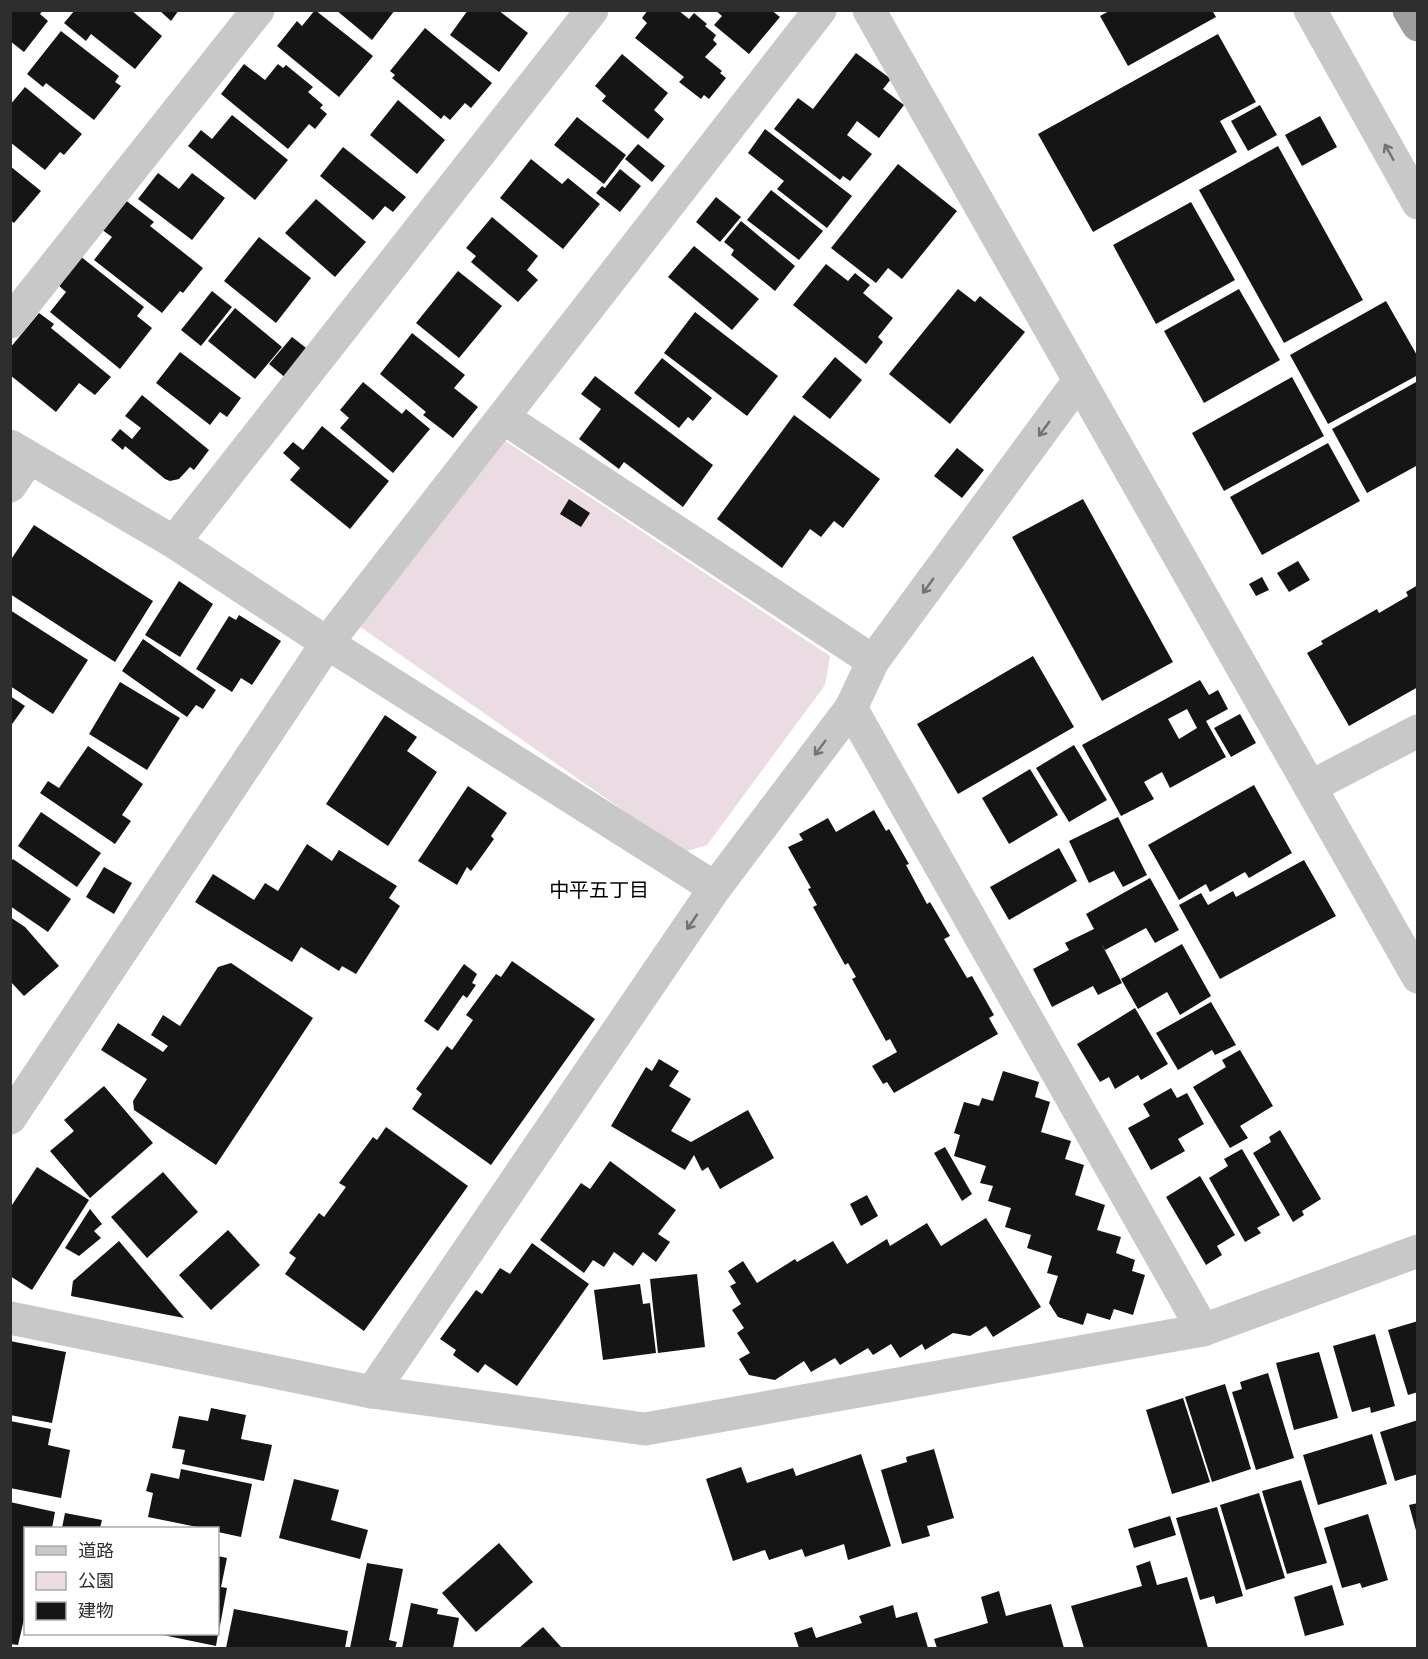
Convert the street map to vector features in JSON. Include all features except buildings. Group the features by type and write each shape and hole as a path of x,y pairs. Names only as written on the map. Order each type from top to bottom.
{"highway":[{"path":"1409,10 1418,25"}],"street":[{"path":"10,322 258,10"},
{"path":"174,542 592,10"},
{"path":"10,1118 327,643 820,10"},
{"path":"869,10 1078,382 1418,977"},
{"path":"1310,10 1418,203"},
{"path":"372,1392 715,888 850,708 873,661 1078,382"},
{"path":"504,418 873,661"},
{"path":"10,486 20,452 174,542 327,643 715,888"},
{"path":"850,708 1203,1330"},
{"path":"1310,787 1418,731"},
{"path":"10,1318 372,1392 645,1429 1203,1330 1418,1251"}],"green space":[{"path":"504,440 830,656 825,685 707,845 683,852 359,626"}],"district":[{"name":"中平五丁目","path":"599,890"}]}
